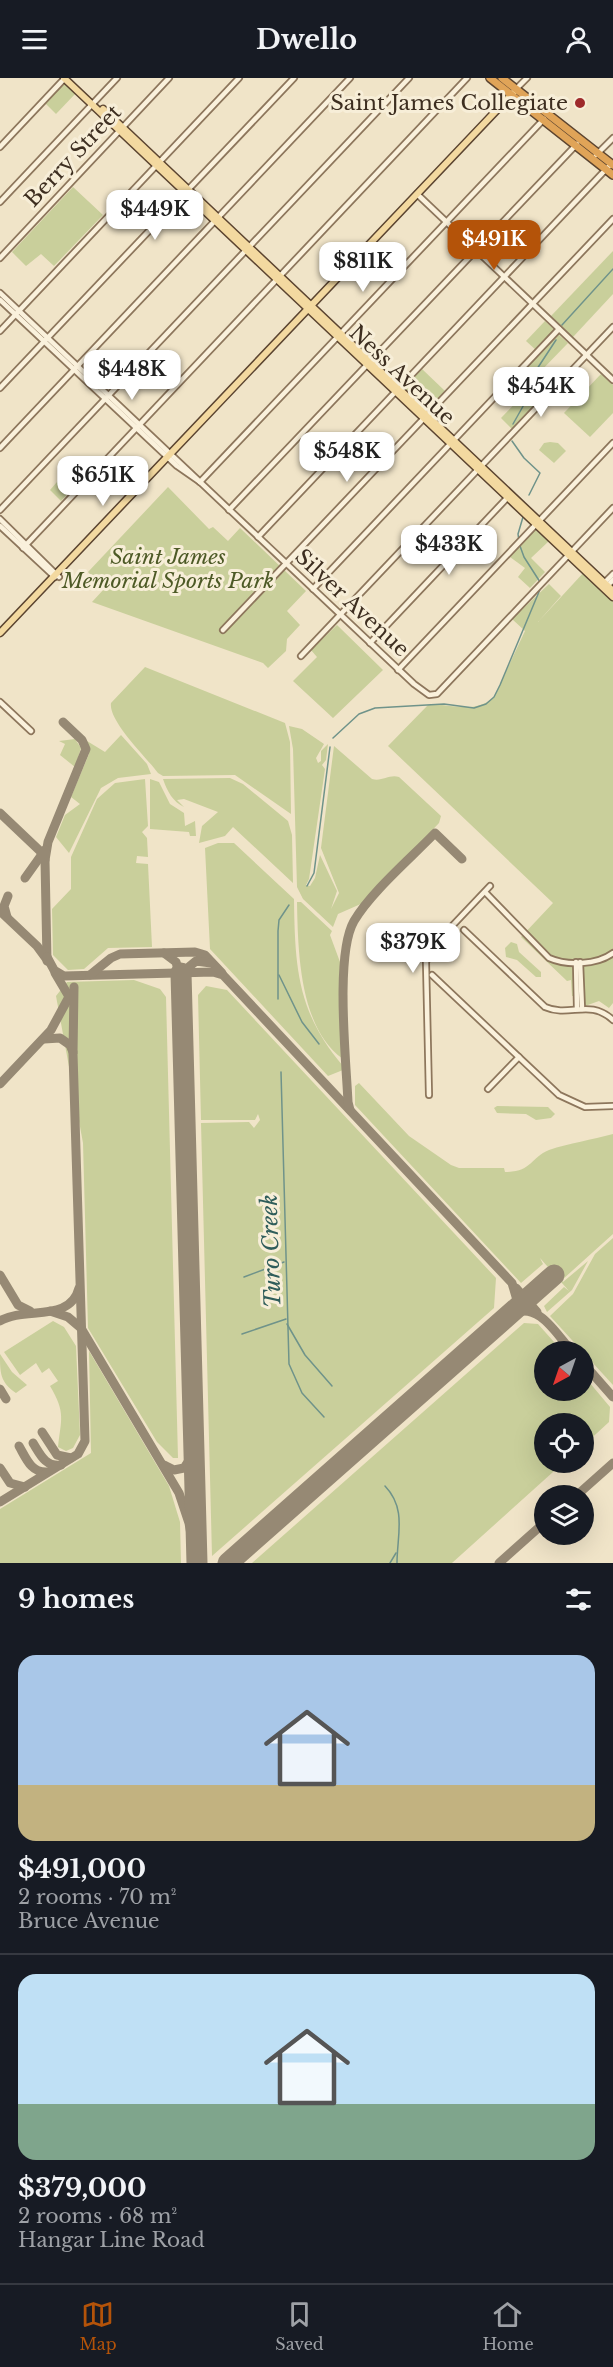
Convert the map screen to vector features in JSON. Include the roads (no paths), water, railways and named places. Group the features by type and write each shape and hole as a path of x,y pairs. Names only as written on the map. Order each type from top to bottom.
{"highway":[{"path":"490,78 514,92 595,157 610,166 613,175"},
{"path":"502,78 514,92"}],"main road":[{"name":"Ness Avenue","path":"65,78 94,103"},
{"name":"Ness Avenue","path":"70,78 279,278 307,309 339,335"},
{"path":"0,633 514,92"},
{"name":"Ness Avenue","path":"307,309 339,335 608,586 613,597"}],"street":[{"path":"0,147 65,78"},
{"path":"0,202 117,78"},
{"name":"Berry Street","path":"0,258 169,78"},
{"path":"0,331 239,78"},
{"path":"0,388 294,78"},
{"path":"0,448 350,78"},
{"path":"0,510 409,78"},
{"path":"25,546 467,78"},
{"path":"514,92 527,78"},
{"path":"200,483 546,117"},
{"path":"595,157 613,138"},
{"path":"230,510 578,143"},
{"path":"258,537 610,166"},
{"path":"417,194 613,380"},
{"path":"223,630 613,219"},
{"name":"Silver Avenue","path":"0,293 46,340 421,691 432,696 436,694 570,553"},
{"name":"Silver Avenue","path":"0,300 18,313"},
{"path":"301,656 613,327"},
{"path":"313,589 560,329"},
{"path":"398,670 613,443"},
{"path":"370,643 509,496"},
{"path":"570,553 613,508"},
{"path":"0,519 55,575"},
{"path":"0,526 25,546"},
{"path":"608,586 613,574"},
{"path":"0,702 31,731"},
{"path":"429,1095 426,962 434,946 490,886"},
{"path":"485,892 546,956 558,962 594,962"},
{"path":"464,930 545,1007 600,1009 613,1020"},
{"path":"580,1009 582,974 585,967 613,953"},
{"path":"578,962 582,974"},
{"path":"578,962 580,1009"},
{"path":"432,975 555,1092 570,1101 589,1107 613,1106"},
{"path":"488,1089 519,1057"}],"waterway":[{"path":"562,325 613,269"},
{"path":"513,424 526,401 535,372 556,340"},
{"path":"512,441 524,458 540,473 529,495"},
{"path":"519,541 518,534 523,517"},
{"path":"520,546 524,557 540,582"},
{"path":"333,738 359,714 375,708 444,704 474,708 486,704 494,697 500,685 541,587"},
{"path":"307,886 314,873 330,747"},
{"path":"278,999 279,920 289,905"},
{"path":"279,975 302,1022 319,1044"},
{"name":"Turo Creek","path":"281,1072 289,1364 302,1393 324,1417"},
{"path":"244,1277 284,1262"},
{"path":"242,1334 286,1319"},
{"path":"287,1324 305,1355 332,1386"},
{"path":"385,1486 392,1495 398,1513 397,1563"},
{"path":"390,1563 396,1553"}],"place":[{"name":"Saint James Collegiate","path":"580,103"}],"park label":[{"name":"Saint James Memorial Sports Park","path":"168,569"}]}
